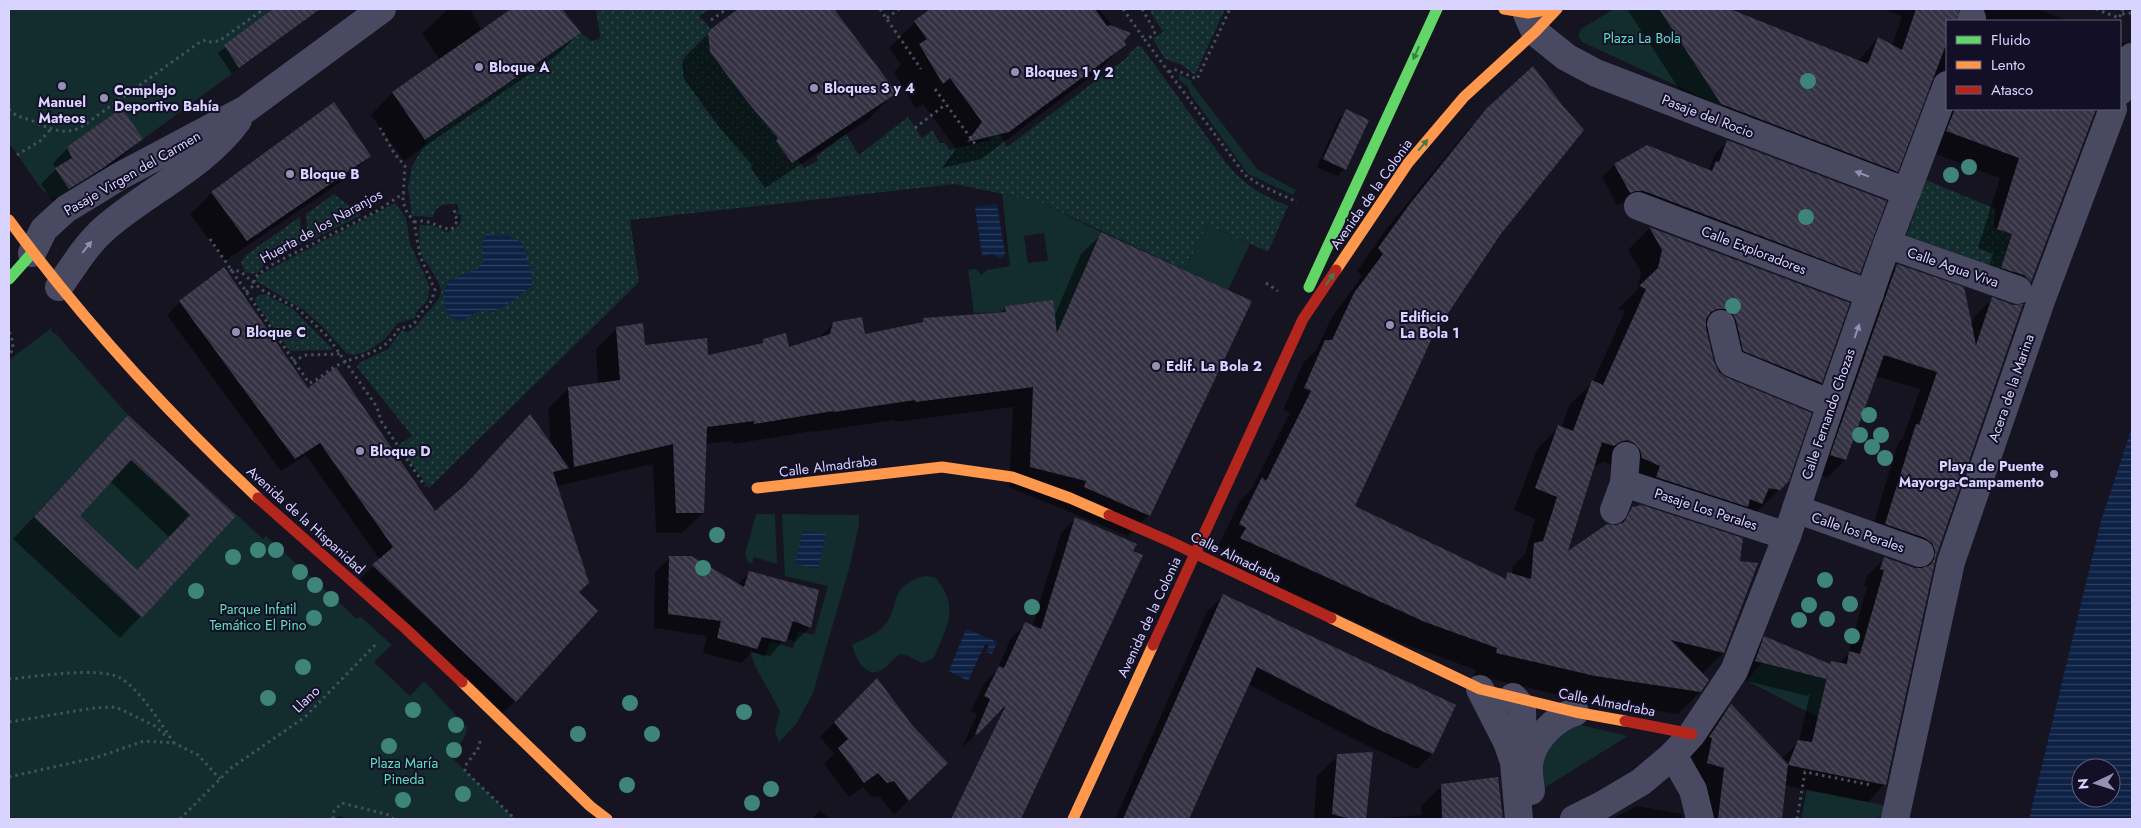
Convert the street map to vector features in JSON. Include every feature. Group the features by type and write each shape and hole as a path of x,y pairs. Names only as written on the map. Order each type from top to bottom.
{"street":[{"name":"Pasaje Virgen del Carmen","path":"32,253 44,229 66,209 120,176 246,109 382,9"},
{"name":"Avenida de la Colonia","path":"1304,319 1307,292 1437,9"},
{"name":"Avenida de la Colonia","path":"1073,819 1304,319 1408,162 1530,16 1557,9"},
{"name":"Pasaje del Rocio","path":"1530,16 1566,58 1596,73 1907,192"},
{"path":"2121,88 2132,58"},
{"name":"Calle Fernando Chozas","path":"1574,819 1641,782 1672,755 1692,734 1734,671 1787,536 1887,244 1946,88"},
{"name":"Pasaje Virgen del Carmen","path":"59,287 83,252 104,230 219,144 246,109"},
{"name":"Acera de la Marina","path":"1895,819 1951,562 2042,298 2113,110"},
{"name":"Calle Exploradores","path":"1638,206 1870,294"},
{"name":"Avenida de la Hispanidad","path":"9,220 59,287 129,370 214,457 268,509 426,647 590,806 607,819"},
{"name":"Calle Agua Viva","path":"1887,244 2018,290"},
{"path":"9,279 32,253"},
{"path":"1721,324 1729,358 1732,363 1831,404"},
{"path":"1614,510 1624,483 1626,456"},
{"name":"Calle Almadraba","path":"757,488 942,467 1012,477 1070,498 1195,554 1480,690 1575,712 1692,734"},
{"name":"Pasaje Los Perales","path":"1624,483 1787,536"},
{"name":"Calle los Perales","path":"1796,509 1920,553"},
{"path":"1480,690 1507,742 1514,762 1519,819"},
{"path":"1512,697 1522,707 1523,758 1528,772"},
{"path":"1532,819 1528,772 1530,759 1535,747 1548,730 1560,718 1575,712"},
{"path":"1672,755 1693,790 1700,819"}],"path":[{"path":"9,109 10,115 50,129 62,132 80,128 200,42 206,40 212,42 219,41 264,9"},
{"path":"711,20 727,9"},
{"path":"880,9 921,69"},
{"path":"886,18 899,9"},
{"path":"1123,9 1245,175 1260,185 1298,202"},
{"path":"1142,9 1155,31 1154,34 1145,40"},
{"path":"1169,72 1174,69 1179,70 1197,79 1230,9"},
{"path":"2096,9 2119,18 2123,9"},
{"path":"2122,14 2132,14"},
{"path":"935,89 975,144"},
{"path":"915,128 946,104"},
{"name":"Huerta de los Naranjos","path":"210,239 309,383 336,367 388,344 398,328 414,324 419,314 433,299 435,287 420,256 414,222 405,209 405,166 394,153 380,128"},
{"path":"17,155 40,141 50,129"},
{"name":"Huerta de los Naranjos","path":"246,292 253,283 254,276 271,265 377,211 404,193"},
{"path":"414,222 425,220 444,228 452,229 458,220 454,214 455,208"},
{"name":"Huerta de los Naranjos","path":"230,270 240,271 262,290 297,308 328,337 377,407 381,421 425,486"},
{"path":"9,332 13,345 9,355"},
{"path":"293,361 306,355 340,354"},
{"name":"Llano","path":"180,819 231,768 305,717 397,622"},
{"path":"9,678 98,672 120,678 150,708 174,744"},
{"path":"9,722 94,708 116,707 156,726 174,744"},
{"path":"478,734 480,747 465,766 465,771 515,819"},
{"path":"9,777 44,771 98,757 144,741 174,744 198,755 220,779"},
{"path":"1797,819 1805,772 1879,786"},
{"path":"333,819 334,812 342,803 389,815 393,819"}],"green space":[{"name":"Complejo Deportivo Bahía","path":"9,9 320,9 74,190 54,199 42,190 9,143"},
{"path":"596,9 710,9 699,16 711,29 708,44 710,51 718,63 737,76 731,81 746,100 753,97 754,109 770,128 774,126 804,168 818,161 817,156 846,134 859,155 908,117 922,138 932,130 940,143 945,143 949,150 991,140 990,137 999,132 1007,147 1129,56 1128,54 1138,46 1141,46 1226,163 1254,189 1288,206 1268,252 1207,224 1185,270 1040,202 955,184 630,220 639,282 429,488 398,445 412,436 357,367 359,363 388,349 402,330 407,332 413,328 440,297 441,292 438,282 423,259 419,242 419,225 431,225 447,232 456,228 460,222 461,215 456,214 459,209 457,204 439,207 436,209 433,217 412,216 408,187 412,166 429,138 581,33 591,41 599,39"},
{"path":"1153,9 1225,9 1195,75 1182,65 1165,59 1153,39 1163,32 1150,12"},
{"name":"Plaza La Bola","path":"1614,9 1659,9 1723,107 1582,42 1578,36 1581,29"},
{"path":"1179,74 1192,81 1191,83 1258,170 1296,190 1293,195 1248,174 1191,95 1188,87 1179,80"},
{"path":"1926,180 1996,209 1993,227 2012,234 2000,271 1905,240"},
{"path":"334,194 361,215 308,242 306,214"},
{"path":"1002,194 1040,202 1101,232 1069,306 1100,483 1078,479 1056,321 1044,323 1029,303 1006,306 1006,312 974,313 968,270 976,269 981,275 987,270 1010,266","holes":["1044,233 1048,261 1028,263 1024,236"]},
{"path":"395,203 406,218 410,244 430,287 427,301 416,313 415,318 398,323 385,339 368,351 354,355 347,354 322,326 305,311 256,281 257,276"},
{"path":"300,217 302,244 269,257 259,272 253,274 245,272 241,262 246,255"},
{"path":"1207,224 1250,244 1228,290 1185,270"},
{"path":"265,294 293,309 332,350 290,351 256,303 255,299 259,295"},
{"path":"53,327 51,331 56,334 128,415 263,539 266,536 357,619 360,616 392,645 374,662 410,696 424,681 467,727 463,739 449,755 515,819 353,819 338,816 337,819 299,819 296,817 293,819 9,819 9,360"},
{"path":"756,514 775,514 777,564 754,557 752,564 748,562 745,554"},
{"path":"782,514 859,515 859,525 849,569 813,693 796,724 779,742 775,731 780,712 756,667 750,651 765,657 770,642 793,648 798,631 814,635 828,586 785,576"},
{"path":"925,576 935,577 948,598 950,608 947,626 934,658 922,663 901,654 879,672 868,671 859,662 852,645 880,630 887,622 899,592 904,586"},
{"path":"1761,663 1827,679 1839,728 1747,681"},
{"path":"1576,724 1628,736 1544,788 1539,765 1548,740"},
{"path":"1807,790 1888,806 1886,818 1801,819"}],"water":[{"path":"997,204 1005,254 999,259 993,254 982,256 975,207"},
{"path":"486,234 510,236 522,243 531,272 532,286 506,305 491,313 481,311 461,320 456,320 447,313 443,292 450,280 477,269 483,261 482,243"},
{"path":"2132,427 2132,819 2029,819 2101,521"},
{"path":"803,530 826,534 818,569 795,564"},
{"path":"966,629 997,642 992,654 986,652 989,645 985,644 968,681 949,671"}],"building":[{"path":"273,9 320,9 239,68 224,45"},
{"name":"Bloque A","path":"511,9 562,9 581,33 425,140 392,92"},
{"name":"Bloques 3 y 4","path":"738,9 834,9 897,93 792,163 776,141 778,138 746,100 710,52 708,34 711,29"},
{"name":"Bloques 1 y 2","path":"930,9 1095,9 1107,26 1110,25 1131,33 1124,41 1126,45 1009,132 967,142 982,122 950,78 943,84 919,44 927,39 914,21"},
{"path":"1659,9 1730,9 1868,64 1878,37 1902,50 1916,9 1960,9 1956,20 1946,20 1946,45 1898,172 1721,104"},
{"path":"1533,66 1584,130 1500,235 1433,336 1355,506 1506,579 1507,572 1531,579 1534,543 1543,541 1557,497 1535,488 1558,425 1573,431 1592,380 1603,385 1646,289 1639,286 1658,268 1662,250 1649,227 1850,303 1822,383 1743,351 1736,320 1733,314 1726,309 1717,309 1711,312 1706,319 1706,328 1714,362 1719,372 1726,377 1812,413 1789,481 1780,490 1769,488 1762,504 1750,499 1748,507 1656,477 1660,466 1642,458 1640,450 1634,443 1627,440 1614,446 1602,442 1568,551 1607,524 1616,525 1624,522 1632,507 1642,505 1743,538 1740,561 1758,563 1724,653 1671,640 1709,680 1701,692 1595,676 1496,653 1497,648 1425,622 1240,538 1246,528 1239,524 1262,477 1266,481 1311,391 1304,388 1325,340 1332,340 1354,293 1383,254 1378,248 1409,205 1486,109"},
{"name":"Bloque B","path":"334,102 371,156 247,241 211,192"},
{"path":"122,108 143,139 103,168 69,189 55,168 72,158 67,147"},
{"path":"1346,109 1369,120 1346,170 1323,159"},
{"path":"1955,110 2096,110 2031,282 2024,275 2001,268 2012,234 1997,229 2019,158 1946,131"},
{"path":"1727,140 1887,201 1860,274 1644,191 1630,193 1614,164 1647,145 1712,171 1716,161 1719,162"},
{"path":"1101,232 1252,301 1150,516 1084,487 1086,481 1030,467 1033,387 915,402 915,400 754,424 754,421 707,427 704,513 676,513 673,444 574,467 568,387 620,380 616,327 643,323 645,345 707,338 708,355 763,343 763,339 786,333 789,347 830,334 833,322 862,317 865,334 923,322 923,318 1006,312 1005,306 1053,300 1057,333"},
{"path":"1897,264 1964,287 1976,345 1992,297 2013,305 2023,304 1936,557 1886,785 1788,765 1798,740 1812,742 1828,673 1826,679 1755,661 1764,636 1830,664 1831,661 1847,664 1849,651 1860,654 1884,570 1880,569 1884,557 1915,568 1930,565 1934,559 1935,550 1932,543 1925,538 1885,524 1916,424 1919,425 1937,372 1884,355 1846,460 1830,455"},
{"path":"224,267 308,388 336,367 435,511 465,485 530,414 569,468 553,472 589,583 579,592 598,611 516,702 372,565 393,547 320,443 295,459 179,301"},
{"path":"128,415 236,516 142,618 34,517","holes":["131,460 190,515 137,570 80,516"]},
{"path":"1075,517 1137,544 1133,551 1143,555 1021,819 951,819 1006,705 977,735 975,734 990,699 984,696 999,666 1004,668 1025,622 1041,629"},
{"path":"669,556 691,556 744,587 749,571 819,590 811,628 793,621 786,642 762,637 757,649 717,638 721,621 668,614"},
{"path":"1223,594 1456,705 1433,754 1375,728 1257,667 1189,819 1123,819"},
{"path":"877,678 912,725 948,763 909,801 894,781 887,783 878,773 864,783 838,748 848,739 834,722"},
{"path":"1731,704 1788,764 1782,819 1718,819 1724,768 1707,763 1712,738 1709,737"},
{"path":"1373,752 1366,819 1350,819 1332,814 1337,754"},
{"path":"1498,777 1503,819 1442,819 1441,784"}],"traffic: fast":[{"path":"1309,287 1437,9"},
{"path":"9,279 32,253"}],"traffic: slow":[{"path":"1504,9 1528,13 1552,9"},
{"path":"1336,270 1408,163 1464,97 1535,32 1557,9"},
{"path":"9,220 66,294 127,365 224,466 258,498"},
{"path":"757,488 942,467 1012,477 1070,498 1109,515"},
{"path":"1331,618 1480,689 1575,712 1625,721"},
{"path":"1073,819 1153,645"},
{"path":"462,682 590,806 607,819"}],"traffic: jam":[{"path":"1153,645 1303,319 1336,270"},
{"path":"258,498 406,629 462,682"},
{"path":"1109,515 1171,542 1331,618"},
{"path":"1625,721 1692,734"}],"place":[{"name":"Bloque A","path":"479,67"},
{"name":"Bloques 1 y 2","path":"1015,72"},
{"name":"Manuel Mateos","path":"62,86"},
{"name":"Bloques 3 y 4","path":"814,88"},
{"name":"Complejo Deportivo Bahía","path":"104,98"},
{"name":"Bloque B","path":"290,174"},
{"name":"Edificio La Bola 1","path":"1390,325"},
{"name":"Bloque C","path":"236,332"},
{"name":"Edif. La Bola 2","path":"1156,366"},
{"name":"Bloque D","path":"360,451"},
{"name":"Playa de Puente Mayorga-Campamento","path":"2054,474"}],"park label":[{"name":"Parque Infatil Temático El Pino","path":"258,618"},
{"name":"Plaza María Pineda","path":"404,772"}]}
